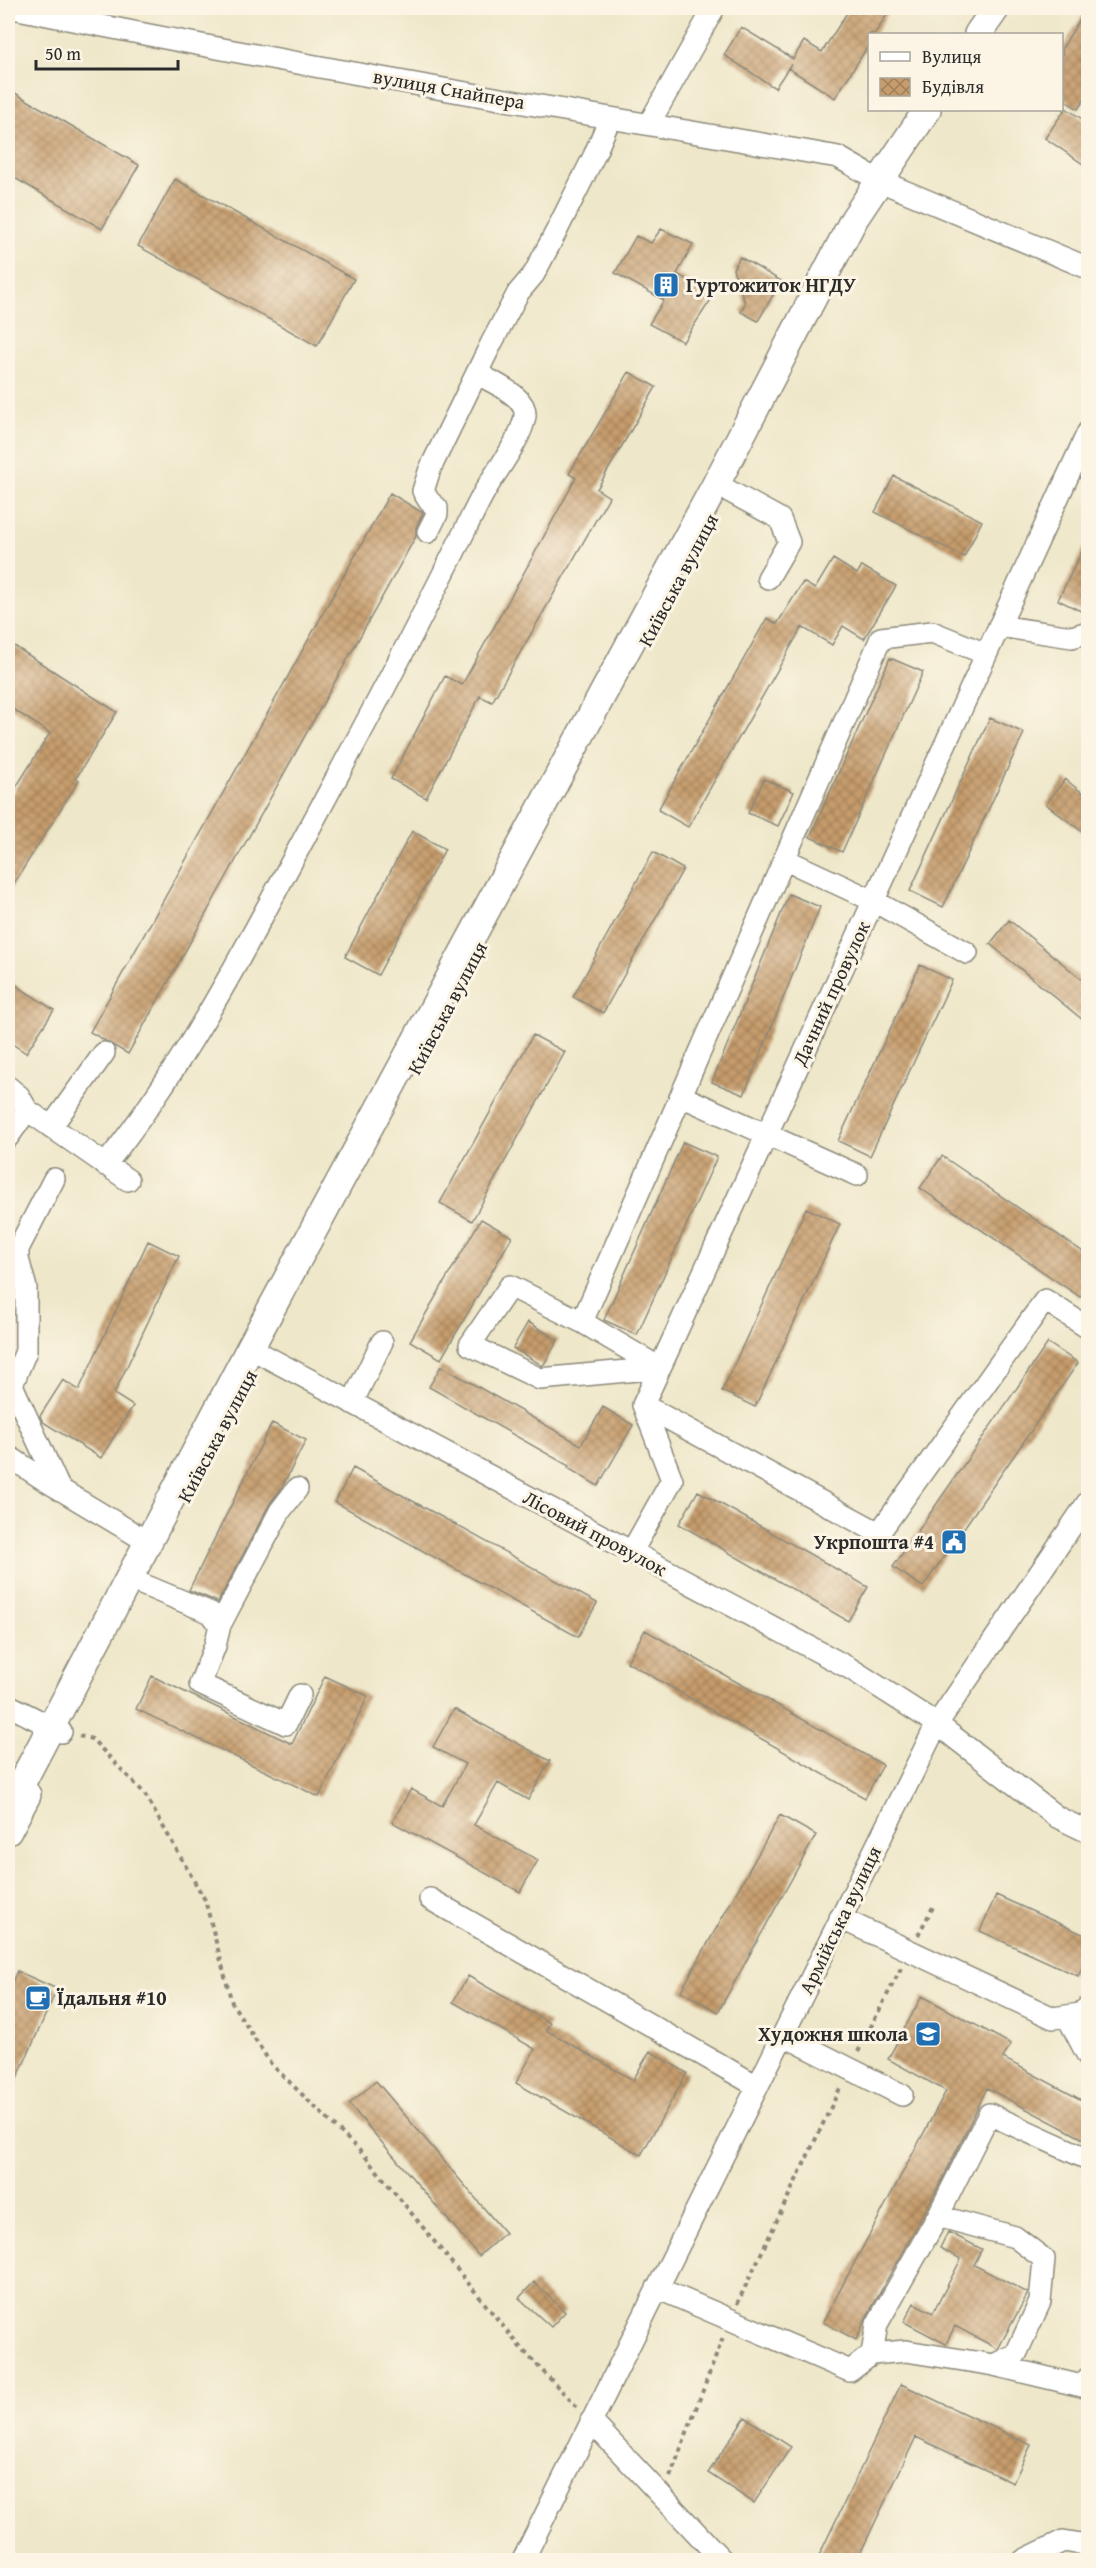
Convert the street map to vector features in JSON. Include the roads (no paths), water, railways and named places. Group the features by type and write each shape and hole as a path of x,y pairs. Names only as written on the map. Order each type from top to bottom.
{"main road":[{"path":"979,33 996,8"},
{"name":"Київська вулиця","path":"8,1831 148,1542 255,1351 722,487 854,219 926,111"},
{"name":"Київська вулиця","path":"8,1809 56,1730 139,1583 255,1351"}],"street":[{"name":"вулиця Снайпера","path":"13,8 610,118 838,157 880,181 1089,268"},
{"path":"649,124 714,8"},
{"path":"428,532 438,508 423,491 430,469 490,344 518,293 534,274 557,230 610,118"},
{"path":"105,1165 178,1060 253,935 403,653 484,492 521,429 525,415 524,406 515,397 484,377"},
{"name":"Дачний провулок","path":"643,1405 1089,432"},
{"path":"722,487 780,519 789,542 768,578"},
{"path":"999,626 1072,637 1089,632"},
{"path":"582,1322 881,639 932,632 986,654"},
{"path":"784,859 874,901 967,953"},
{"path":"51,1127 104,1053"},
{"path":"8,1087 19,1096 27,1110 128,1180"},
{"path":"681,1096 856,1175"},
{"path":"8,1137 27,1110"},
{"path":"54,1179 13,1256 26,1288 27,1351 10,1383 60,1490"},
{"path":"510,1286 582,1322 660,1368 540,1379 470,1345 510,1286"},
{"path":"643,1405 879,1533 1045,1300 1089,1329"},
{"path":"352,1403 382,1342"},
{"name":"Лісовий провулок","path":"255,1351 851,1669 937,1724 1057,1817 1089,1832"},
{"path":"631,1553 672,1480 643,1405"},
{"path":"8,1456 148,1542"},
{"path":"297,1489 280,1511 220,1625 215,1646 200,1684 286,1724 300,1695"},
{"name":"Армійська вулиця","path":"523,2560 937,1724 1089,1502"},
{"path":"139,1583 211,1613 220,1625"},
{"path":"8,1705 56,1730"},
{"path":"430,1899 757,2086"},
{"path":"840,1918 1053,2018 1080,2014 1089,2007"},
{"path":"1067,2016 1089,2056"},
{"path":"783,2035 902,2095"},
{"path":"872,2354 877,2324 938,2216 989,2114 1089,2159"},
{"path":"938,2216 1015,2237 1044,2259 1040,2302 1016,2354 994,2365"},
{"path":"657,2288 849,2371 872,2354 906,2351 994,2365 1086,2387 1089,2378"},
{"path":"591,2421 722,2560"},
{"path":"1024,2560 1063,2541 1089,2545"}],"place":[{"name":"Гуртожиток НГДУ","path":"666,285"},
{"name":"Укрпошта #4","path":"954,1542"},
{"name":"Їдальня #10","path":"38,1998"},
{"name":"Художня школа","path":"928,2034"}]}
